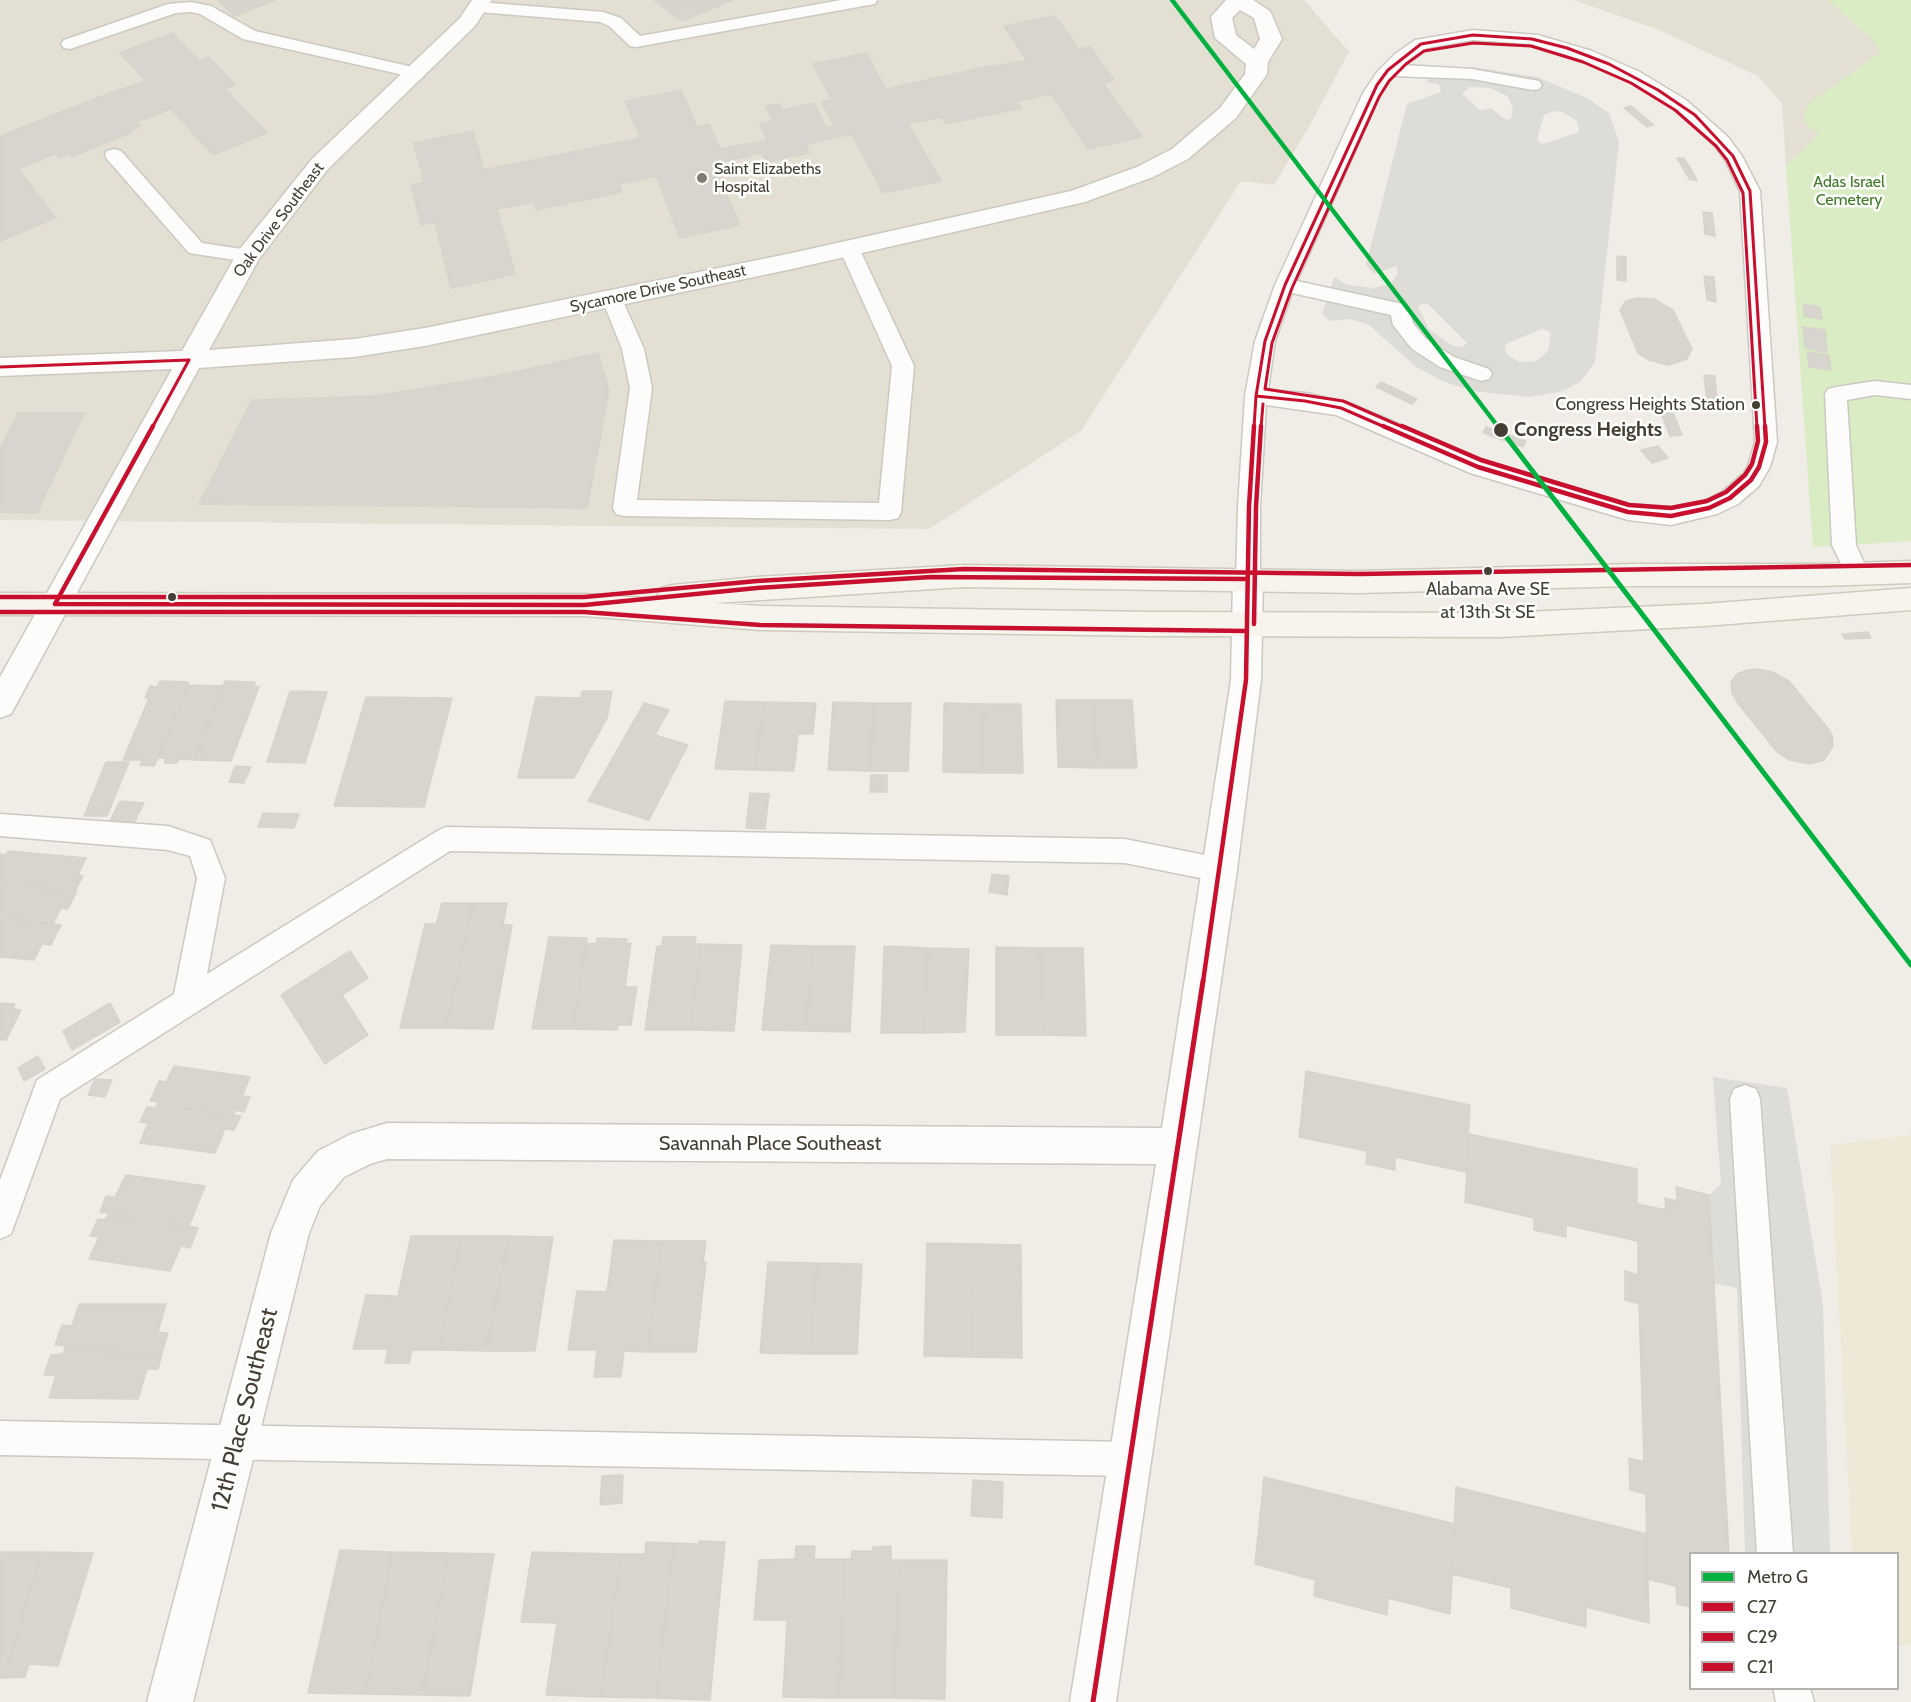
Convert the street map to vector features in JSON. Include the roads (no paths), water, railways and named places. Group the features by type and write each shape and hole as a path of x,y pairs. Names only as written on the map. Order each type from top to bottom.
{"main road":[{"path":"584,605 757,588 931,577 1359,582 1632,575 1911,572"},
{"path":"0,604 584,605 760,618 1247,624 1552,624 1694,616 1911,599"}],"street":[{"name":"Sycamore Drive Southeast","path":"0,367 189,360 354,348 500,323 1077,197 1145,172 1180,154 1228,114 1256,74 1257,62 1272,39 1263,15 1238,0 1221,17 1226,38 1257,62"},
{"name":"Oak Drive Southeast","path":"0,705 248,256 320,164 417,73 468,22 481,4"},
{"path":"1093,1702 1220,870 1246,680 1248,579"},
{"name":"Savannah Place Southeast","path":"364,1147 387,1141 1177,1146"},
{"name":"12th Place Southeast","path":"170,1702 290,1233 306,1193 331,1164 364,1147"}],"lane":[{"path":"481,4 603,17 615,22 636,42 868,0"},
{"path":"70,44 174,8 191,8 205,10 249,35 417,73"},
{"path":"1248,579 1249,507 1256,396 1265,341 1285,285 1372,93 1389,70 1410,51 1421,44 1436,40 1483,35 1532,39 1586,55 1634,76 1680,104 1708,127 1733,156 1750,191 1765,430 1764,455 1759,467 1742,490 1709,508 1671,516 1628,512 1536,487 1478,467 1341,408 1305,401 1256,396"},
{"path":"1389,70 1472,74 1533,85"},
{"path":"114,155 196,249 248,256"},
{"path":"612,299 633,349 641,387 624,508 890,512 903,366 849,248"},
{"path":"1285,285 1401,310 1403,325 1419,344 1447,362 1481,374"},
{"path":"1857,574 1844,546 1836,394 1875,388 1911,392"},
{"path":"0,825 168,838 200,848 211,878 187,1003"},
{"path":"0,1223 48,1090 446,839 1125,851 1220,870"},
{"path":"1745,1099 1774,1552"},
{"path":"0,1438 1130,1459"}],"metro line":[{"name":"G","path":"1172,0 1911,965"}],"place":[{"name":"Saint Elizabeths Hospital","path":"702,178"},
{"name":"Congress Heights Station","path":"1756,405"},
{"name":"Congress Heights","path":"1501,430"},
{"name":"Alabama Ave SE at 13th St SE","path":"1488,571"}],"park label":[{"name":"Adas Israel Cemetery","path":"1849,191"}]}
